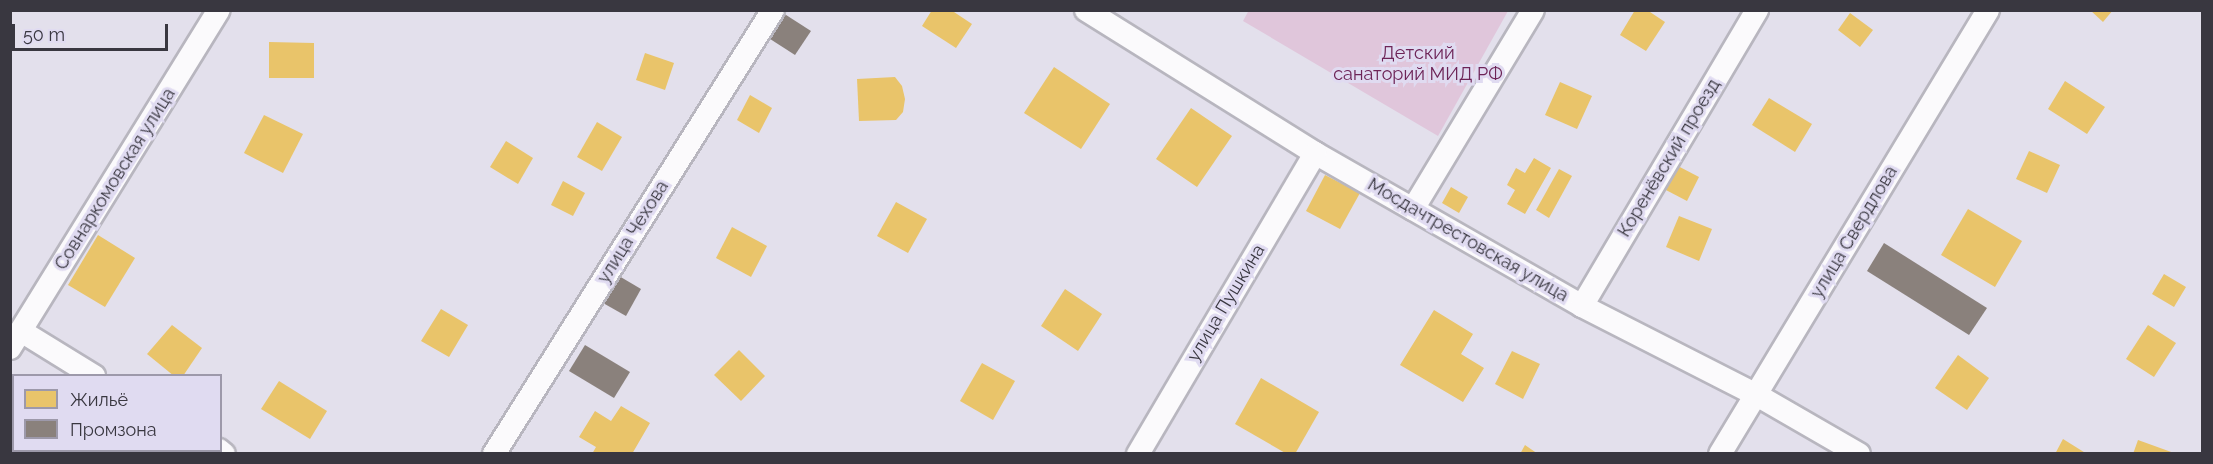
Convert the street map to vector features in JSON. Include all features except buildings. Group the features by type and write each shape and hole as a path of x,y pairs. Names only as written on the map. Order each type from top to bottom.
{"street":[{"name":"Совнаркомовская улица","path":"16,340 219,10"},
{"name":"улица Чехова","path":"494,453 773,10"},
{"name":"Мосдачтрестовская улица","path":"1086,10 1315,153 1582,306 1755,394 1859,453"},
{"path":"1413,208 1533,10"},
{"name":"Коренёвский проезд","path":"1582,306 1757,10"},
{"name":"улица Свердлова","path":"1720,453 1988,10"},
{"name":"улица Пушкина","path":"1138,453 1315,153"},
{"path":"16,340 92,374"}],"green space":[{"name":"Детский санаторий МИД РФ","path":"1249,10 1508,11 1438,136 1243,21"}]}
